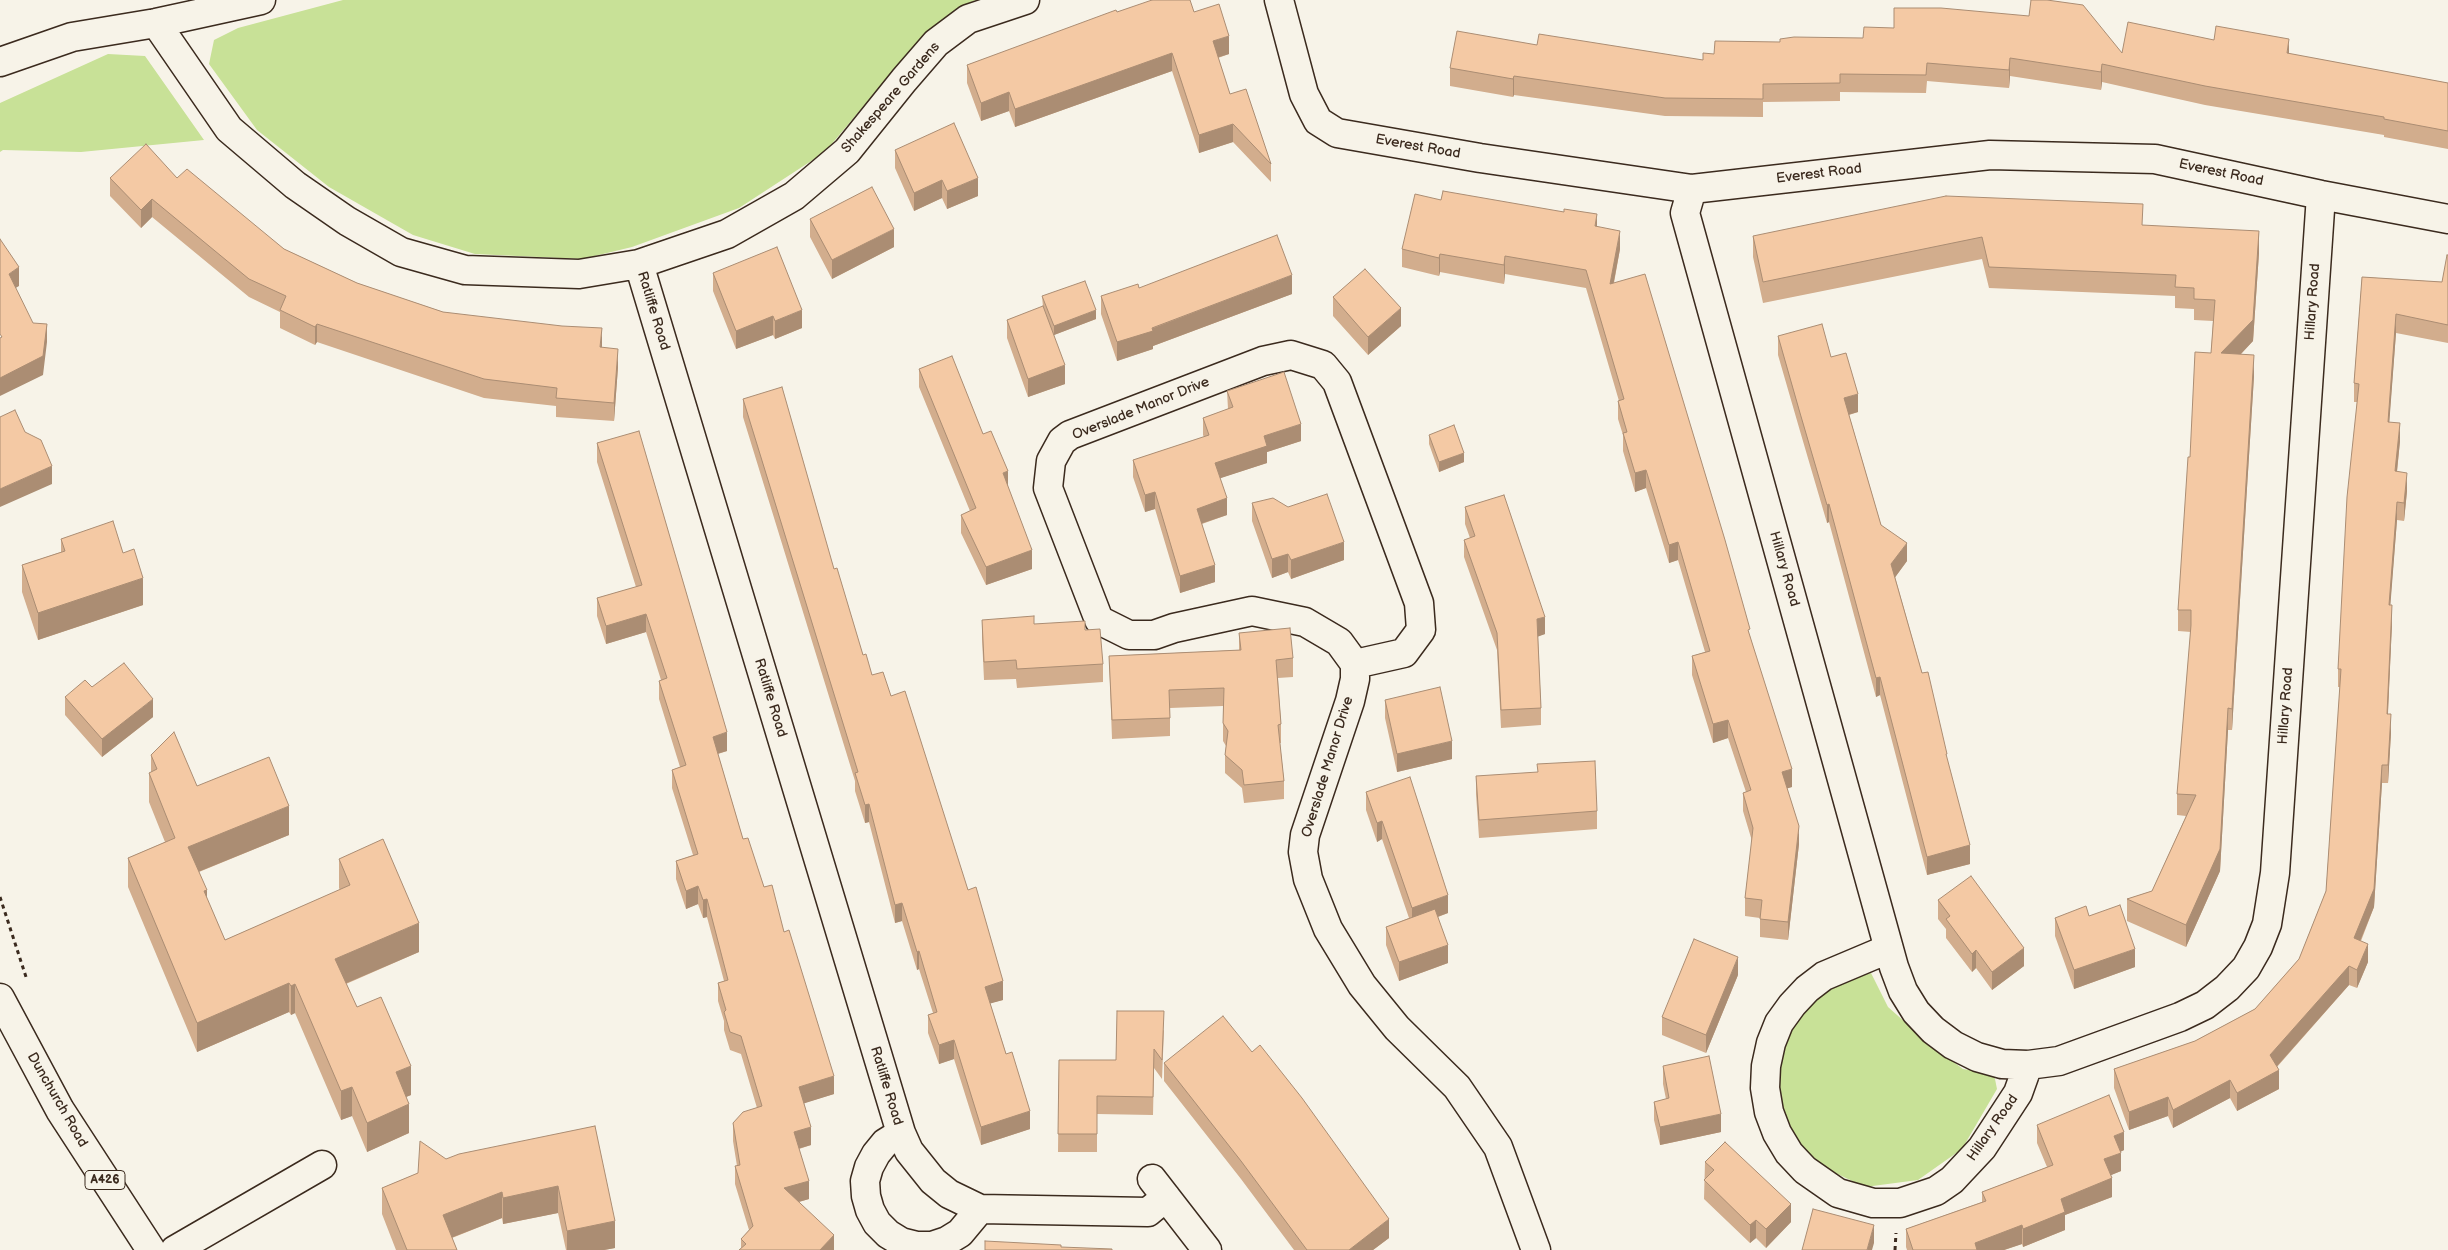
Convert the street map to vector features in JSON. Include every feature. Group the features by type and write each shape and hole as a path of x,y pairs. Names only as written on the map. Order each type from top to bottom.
{"main road":[{"path":"0,62 72,37 156,23 218,4 261,0"},
{"name":"Shakespeare Gardens","path":"156,23 229,129 295,185 347,221 401,252 465,270 579,274 639,264 727,234 794,196 847,151 936,43 968,19 1025,0"},
{"name":"Everest Road","path":"1279,0 1304,94 1318,121 1337,133 1480,158 1692,189 1990,155 2155,159 2448,220"},
{"name":"Hillary Road","path":"1692,189 1685,213 1888,949 1903,991 1916,1012 1933,1030 1953,1045 1976,1056 2002,1064 2028,1065 2060,1061 2180,1017 2205,1005 2227,988 2246,968 2258,947 2267,924 2275,873 2321,195"},
{"name":"Ratliffe Road","path":"639,264 900,1133 920,1167 933,1182 950,1194 980,1209 1148,1212 1159,1188 1206,1250"},
{"name":"Overslade Manor Drive","path":"1355,664 1404,653 1421,630 1419,603 1337,382 1323,365 1291,355 1263,361 1070,435 1062,442 1051,461 1048,488 1099,620 1129,634 1154,635 1174,628 1252,611 1305,622 1339,642 1355,664 1355,679 1350,701 1305,835 1303,852 1308,879 1328,929 1362,985 1397,1028 1457,1087 1498,1147 1536,1250"},
{"name":"Hillary Road","path":"1888,949 1824,976 1807,989 1792,1005 1780,1023 1771,1043 1766,1066 1765,1088 1769,1112 1777,1133 1789,1153 1805,1170 1838,1193 1873,1203 1900,1203 1936,1191 1952,1180 1982,1148 2018,1093 2028,1065"},
{"name":"Dunchurch Road","path":"0,998 60,1110 143,1247"},
{"name":"Ratliffe Road","path":"900,1133 885,1143 876,1154 869,1167 865,1181 866,1196 870,1210 877,1223 888,1234 902,1242 916,1246 932,1246 947,1241 960,1233 980,1209"},
{"path":"175,1250 322,1164"}],"path":[{"path":"0,897 30,988"}],"green space":[{"path":"343,0 976,0 962,6 913,47 825,152 739,208 632,247 582,259 475,254 413,235 329,187 257,130 209,64 214,40 238,28"},
{"path":"108,54 145,56 204,140 81,152 3,150 0,152 0,103"},
{"path":"1871,973 1888,1007 1932,1046 1963,1069 1994,1074 1997,1089 1962,1149 1918,1180 1865,1187 1810,1161 1787,1130 1773,1092 1778,1058 1789,1030 1815,1000 1842,981"}],"building":[{"path":"1152,0 1190,0 1194,12 1219,4 1229,36 1213,41 1230,94 1246,89 1271,164 1233,124 1199,135 1172,53 1015,109 1009,92 981,103 967,65 1116,10 1117,12"},
{"path":"2031,0 2047,0 2083,5 2122,53 2128,22 2214,40 2216,26 2289,39 2287,53 2448,83 2448,131 2384,119 2384,117 2205,86 2102,64 2101,72 2010,58 2009,70 1927,63 1926,75 1840,74 1840,83 1763,84 1763,99 1665,98 1514,76 1513,79 1450,68 1457,31 1537,45 1539,34 1703,60 1703,53 1714,54 1715,41 1780,42 1780,39 1794,37 1863,38 1864,27 1894,28 1894,8 1941,8 2029,16"},
{"path":"954,123 978,178 947,191 942,180 914,193 895,150"},
{"path":"146,144 177,178 187,169 284,249 357,283 443,312 562,326 602,328 600,347 618,349 614,403 556,398 557,388 484,379 317,324 315,327 280,310 286,296 249,279 152,199 141,210 110,178"},
{"path":"872,187 894,229 832,260 810,219"},
{"path":"1443,191 1564,212 1564,209 1597,214 1595,226 1620,231 1610,284 1645,274 1725,540 1750,629 1748,630 1792,769 1782,772 1799,826 1788,922 1760,919 1762,900 1745,898 1753,828 1743,793 1751,790 1728,720 1713,724 1692,656 1710,651 1678,542 1669,545 1646,470 1635,473 1623,433 1627,432 1618,401 1624,399 1586,270 1505,256 1504,265 1440,254 1439,258 1402,249 1415,194 1441,200"},
{"path":"1946,196 2143,204 2142,225 2259,231 2253,320 2221,353 2254,355 2232,709 2228,708 2220,849 2186,925 2127,899 2152,891 2196,795 2177,794 2191,625 2191,610 2178,610 2188,457 2190,457 2195,352 2211,353 2215,300 2194,299 2194,288 2175,287 2176,275 1989,267 1982,237 1763,282 1753,236"},
{"path":"1277,235 1292,275 1152,328 1153,331 1117,342 1101,296 1138,284 1139,288"},
{"path":"0,239 19,267 9,274 33,323 47,324 43,356 0,378 0,338 2,337 0,334"},
{"path":"777,247 802,310 775,321 773,316 736,331 713,273"},
{"path":"2447,255 2448,325 2396,314 2388,422 2400,423 2395,471 2407,473 2404,503 2397,502 2389,605 2392,605 2387,714 2391,714 2388,765 2382,765 2374,889 2354,938 2368,944 2357,970 2349,966 2270,1055 2279,1070 2237,1093 2230,1080 2173,1110 2168,1097 2129,1112 2114,1069 2195,1041 2255,1009 2299,959 2326,891 2341,669 2338,669 2347,497 2359,384 2354,383 2362,277 2442,282"},
{"path":"1365,269 1401,308 1368,337 1333,297"},
{"path":"1085,281 1096,310 1054,326 1042,296"},
{"path":"1043,306 1065,365 1028,379 1007,320"},
{"path":"1822,324 1831,357 1846,353 1858,394 1844,398 1881,525 1907,543 1891,564 1922,673 1928,672 1946,754 1970,845 1927,857 1880,677 1876,678 1829,504 1827,505 1778,336"},
{"path":"952,356 983,434 991,431 1008,471 1003,473 1032,550 986,567 961,515 976,508 919,369"},
{"path":"1284,372 1301,424 1264,436 1267,446 1215,463 1227,498 1197,509 1215,565 1180,576 1155,492 1145,495 1133,460 1209,435 1203,418 1233,407 1227,391"},
{"path":"782,387 834,569 837,568 863,655 866,654 872,675 883,672 891,696 905,691 968,890 976,887 1003,981 985,987 1006,1054 1012,1052 1030,1111 981,1127 954,1040 939,1045 928,1015 937,1012 919,951 917,952 902,903 895,905 869,804 865,805 855,773 858,772 743,399"},
{"path":"15,410 25,432 41,440 52,466 0,489 0,417"},
{"path":"1454,425 1464,453 1439,462 1429,435"},
{"path":"639,431 727,732 713,737 743,839 748,838 764,887 772,885 784,932 789,930 834,1076 799,1087 811,1127 794,1132 809,1181 784,1188 834,1235 820,1250 739,1250 746,1244 741,1239 753,1226 735,1166 740,1165 733,1123 743,1112 762,1106 741,1036 730,1032 724,1012 726,1010 718,983 728,980 707,899 703,900 698,886 686,891 676,861 698,854 672,770 686,765 659,681 667,678 646,614 606,626 597,598 642,585 597,443"},
{"path":"1327,494 1344,542 1291,560 1288,554 1272,559 1252,503 1273,498 1288,507"},
{"path":"1504,495 1545,617 1537,619 1541,708 1501,710 1497,633 1464,540 1475,536 1465,507"},
{"path":"113,521 123,553 134,549 143,578 38,613 22,565 65,551 61,539"},
{"path":"1034,616 1034,624 1085,621 1085,630 1100,629 1103,664 1017,669 1016,660 984,662 982,620"},
{"path":"1290,628 1293,658 1276,660 1281,724 1278,725 1284,781 1244,785 1242,770 1225,755 1228,731 1223,723 1224,688 1169,690 1170,718 1112,720 1109,656 1241,650 1239,633"},
{"path":"124,663 153,699 102,739 65,697 85,680 92,687"},
{"path":"1440,687 1452,741 1397,754 1385,700"},
{"path":"174,732 197,786 269,757 289,806 188,847 207,890 204,891 225,940 350,885 339,859 383,839 419,923 335,959 357,1007 381,997 411,1066 396,1072 409,1104 367,1123 352,1087 341,1091 295,984 291,986 289,983 197,1023 128,858 175,838 149,773 157,769 151,755"},
{"path":"1595,761 1597,811 1479,820 1476,776 1538,772 1537,764"},
{"path":"1410,777 1448,895 1412,908 1382,821 1377,823 1366,792"},
{"path":"1971,876 2024,948 1992,972 1976,950 1972,954 1946,919 1950,916 1938,900"},
{"path":"2120,905 2135,949 2074,970 2055,918 2086,906 2089,916"},
{"path":"1435,909 1448,945 1399,962 1386,927"},
{"path":"1694,939 1738,957 1706,1035 1662,1017"},
{"path":"1117,1011 1164,1011 1162,1060 1154,1049 1153,1097 1097,1096 1097,1134 1058,1134 1059,1060 1116,1060"},
{"path":"1223,1016 1252,1052 1260,1045 1302,1098 1389,1219 1349,1250 1307,1250 1241,1161 1164,1063"},
{"path":"1709,1056 1721,1114 1660,1127 1654,1102 1669,1098 1663,1066"},
{"path":"2109,1095 2124,1132 2114,1136 2121,1153 2104,1159 2112,1178 2061,1199 2065,1212 2023,1229 2022,1225 1975,1243 1977,1250 1913,1250 1906,1229 1986,1201 1982,1192 2053,1165 2037,1125"},
{"path":"595,1126 615,1221 567,1231 558,1186 503,1198 502,1192 443,1215 457,1250 407,1250 382,1188 418,1173 420,1141 446,1159 459,1154"},
{"path":"1725,1142 1791,1204 1766,1229 1756,1220 1750,1225 1704,1180 1714,1170 1705,1162"},
{"path":"1813,1209 1874,1225 1867,1250 1802,1250"},
{"path":"985,1241 1061,1245 1061,1247 1112,1250 985,1250"}]}
